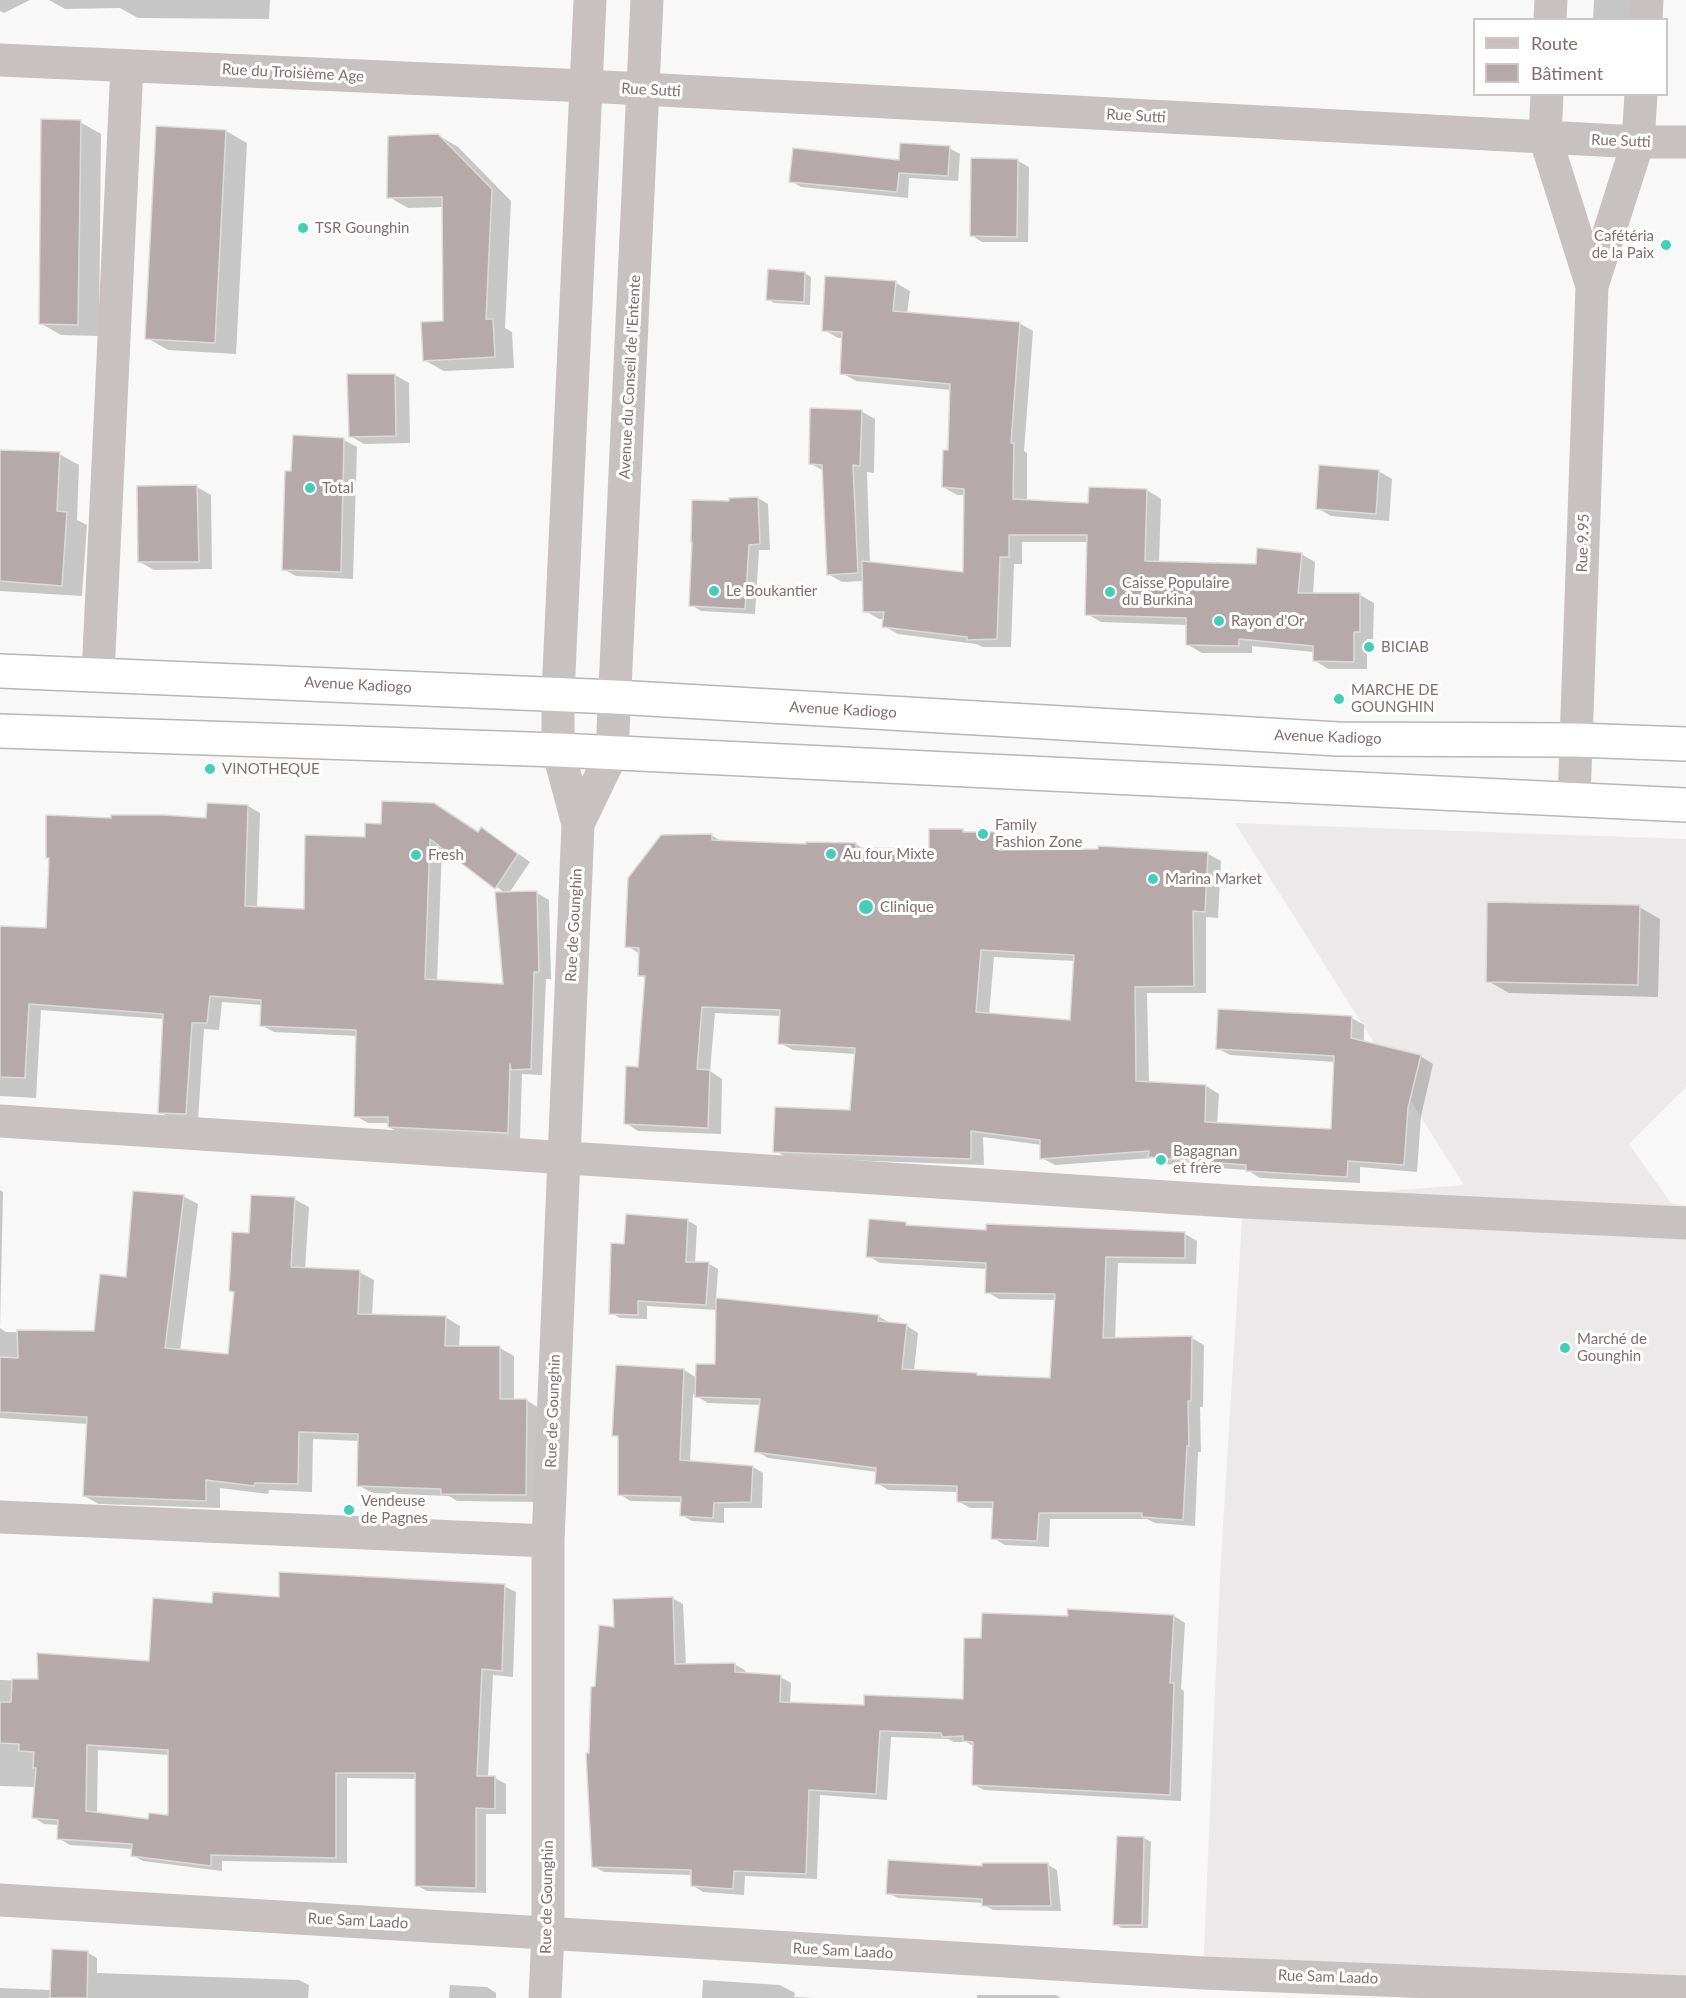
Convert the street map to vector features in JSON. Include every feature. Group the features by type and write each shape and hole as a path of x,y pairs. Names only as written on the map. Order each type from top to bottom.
{"highway":[{"name":"Avenue Kadiogo","path":"0,670 558,694 1338,739 1575,740 1686,744"},
{"path":"0,731 558,750 1686,805"}],"street":[{"path":"558,750 558,694 591,0"},
{"name":"Avenue du Conseil de l'Entente","path":"612,753 647,0"},
{"path":"1550,18 1551,0"},
{"path":"1646,18 1647,0"},
{"name":"Rue du Troisième Age","path":"0,60 586,86"},
{"path":"98,674 127,66"},
{"name":"Rue Sutti","path":"586,86 1638,142 1686,142"},
{"name":"Rue 9.95","path":"1547,96 1545,137 1592,286"},
{"name":"Rue 9.95","path":"1574,800 1592,286 1638,142 1641,96"},
{"name":"Rue de Gounghin","path":"545,1998 548,1933 548,1541 578,824 558,750"},
{"name":"Rue de Gounghin","path":"578,824 612,753"},
{"path":"0,1121 1243,1202 1686,1223"},
{"path":"0,1517 548,1541"},
{"name":"Rue Sam Laado","path":"0,1900 1534,1992 1686,1992"}],"shaded area":[{"path":"1235,823 1686,839 1686,1087 1629,1144 1671,1203 1686,1206 1686,1992 1203,1973 1220,1576 1243,1202 1464,1185"}],"building":[{"path":"41,119 81,120 78,325 39,324"},
{"path":"156,126 226,130 215,343 145,339"},
{"path":"438,134 492,189 486,319 493,319 495,357 423,361 421,322 443,321 442,197 387,198 388,136"},
{"path":"900,143 950,146 948,176 899,173 897,192 789,182 793,148 899,160"},
{"path":"971,158 1018,159 1017,237 970,236"},
{"path":"768,269 805,272 804,302 766,300"},
{"path":"825,276 896,281 893,311 1020,322 1011,443 1014,443 1013,499 1088,503 1089,487 1147,489 1145,561 1256,564 1257,548 1302,553 1298,593 1360,593 1360,632 1354,632 1354,662 1313,661 1313,646 1239,639 1239,646 1186,645 1186,618 1085,615 1087,535 1009,535 1009,557 1000,557 997,639 967,640 967,637 882,627 884,612 863,612 862,561 963,572 964,489 942,487 943,450 948,450 950,384 840,374 842,332 822,331"},
{"path":"347,374 395,374 396,436 349,437"},
{"path":"810,408 862,410 860,466 853,465 858,573 827,575 822,465 809,464"},
{"path":"293,435 344,438 341,572 282,570 285,471 291,471"},
{"path":"0,450 60,452 57,511 67,512 62,586 0,581"},
{"path":"1319,465 1379,470 1376,514 1316,509"},
{"path":"197,485 199,562 138,562 137,486"},
{"path":"758,497 760,544 749,545 745,609 689,606 692,500 729,501 729,498"},
{"path":"382,801 434,803 478,832 481,827 518,854 495,889 430,839 425,979 503,984 495,892 537,891 539,972 534,972 531,1069 511,1070 510,1064 508,1133 388,1127 388,1117 354,1117 356,1030 260,1026 261,1000 210,996 207,1023 192,1023 186,1114 158,1113 163,1014 29,1004 25,1078 0,1077 0,926 46,928 49,858 46,858 46,815 111,818 111,815 164,815 206,818 207,803 248,805 245,906 304,909 305,835 365,837 365,823 381,824"},
{"path":"929,829 963,829 963,832 1000,832 999,850 1098,849 1098,846 1208,852 1205,912 1193,911 1194,986 1135,987 1136,1081 1206,1085 1205,1122 1331,1129 1334,1056 1216,1049 1218,1009 1352,1016 1351,1038 1421,1055 1408,1108 1404,1165 1348,1161 1347,1177 1246,1171 1246,1165 1148,1157 1149,1151 1040,1159 1040,1140 971,1131 971,1159 773,1152 775,1107 850,1110 855,1048 778,1044 780,1010 702,1007 697,1069 710,1070 708,1128 624,1124 626,1066 638,1067 645,976 638,976 639,948 625,947 628,878 661,835 712,834 712,840 806,844 806,842 856,843 856,848 929,849","holes":["981,950 1074,955 1070,1020 976,1012"]},
{"path":"1487,902 1640,905 1638,985 1486,982"},
{"path":"133,1191 184,1195 165,1348 228,1354 234,1292 229,1291 232,1232 249,1233 251,1195 295,1197 291,1267 360,1270 358,1314 446,1316 445,1346 500,1346 500,1399 527,1399 526,1495 441,1494 441,1489 357,1486 358,1434 299,1432 298,1484 255,1483 254,1486 206,1480 206,1501 83,1496 87,1417 0,1412 0,1357 18,1358 17,1330 94,1331 100,1274 126,1277"},
{"path":"626,1214 688,1219 686,1262 709,1262 706,1305 638,1301 638,1315 609,1314 611,1243 624,1244"},
{"path":"869,1219 906,1222 906,1225 986,1230 986,1224 1185,1232 1185,1258 1106,1257 1103,1338 1192,1336 1191,1401 1188,1401 1189,1446 1187,1446 1183,1520 1142,1517 1142,1513 1039,1513 1037,1541 991,1539 993,1502 957,1502 957,1486 875,1484 876,1468 754,1452 760,1399 695,1397 696,1364 715,1364 716,1298 879,1315 878,1321 907,1324 902,1369 1050,1378 1055,1294 985,1293 986,1263 866,1257"},
{"path":"616,1365 684,1369 680,1460 753,1466 751,1502 714,1503 713,1518 680,1516 681,1497 618,1495 618,1436 612,1436"},
{"path":"279,1572 505,1584 502,1671 482,1669 477,1776 495,1776 495,1809 476,1808 476,1888 415,1886 415,1773 336,1773 336,1858 211,1855 211,1866 131,1856 132,1844 57,1839 58,1820 32,1818 36,1768 33,1768 34,1752 19,1751 19,1744 0,1743 0,1702 11,1702 12,1679 38,1679 37,1653 149,1661 153,1598 212,1603 213,1592 279,1597","holes":["87,1745 168,1750 168,1815 149,1813 148,1819 86,1811"]},
{"path":"673,1597 675,1664 735,1663 735,1672 781,1675 780,1702 864,1705 864,1695 963,1699 964,1638 981,1638 982,1613 1068,1616 1067,1609 1174,1615 1170,1683 1174,1683 1170,1795 972,1785 973,1742 963,1741 963,1736 942,1737 941,1733 880,1731 876,1794 809,1790 806,1874 734,1871 733,1889 691,1886 691,1870 592,1867 586,1753 589,1753 591,1687 595,1686 599,1625 614,1627 613,1599"},
{"path":"1117,1836 1144,1837 1142,1925 1113,1925"},
{"path":"888,1860 982,1866 982,1863 1048,1863 1051,1906 982,1906 982,1899 886,1894"},
{"path":"52,1949 88,1951 87,1998 50,1998"}],"place":[{"name":"TSR Gounghin","path":"303,228"},
{"name":"Cafétéria de la Paix","path":"1666,245"},
{"name":"Total","path":"310,488"},
{"name":"Le Boukantier","path":"714,591"},
{"name":"Caisse Populaire du Burkina","path":"1110,592"},
{"name":"Rayon d'Or","path":"1219,621"},
{"name":"BICIAB","path":"1369,647"},
{"name":"MARCHE DE GOUNGHIN","path":"1339,699"},
{"name":"VINOTHEQUE","path":"210,769"},
{"name":"Family Fashion Zone","path":"983,834"},
{"name":"Au four Mixte","path":"831,854"},
{"name":"Fresh","path":"416,855"},
{"name":"Marina Market","path":"1153,879"},
{"name":"Clinique","path":"866,907"},
{"name":"Bagagnan et frère","path":"1161,1160"},
{"name":"Marché de Gounghin","path":"1565,1348"},
{"name":"Vendeuse de Pagnes","path":"349,1510"}]}
